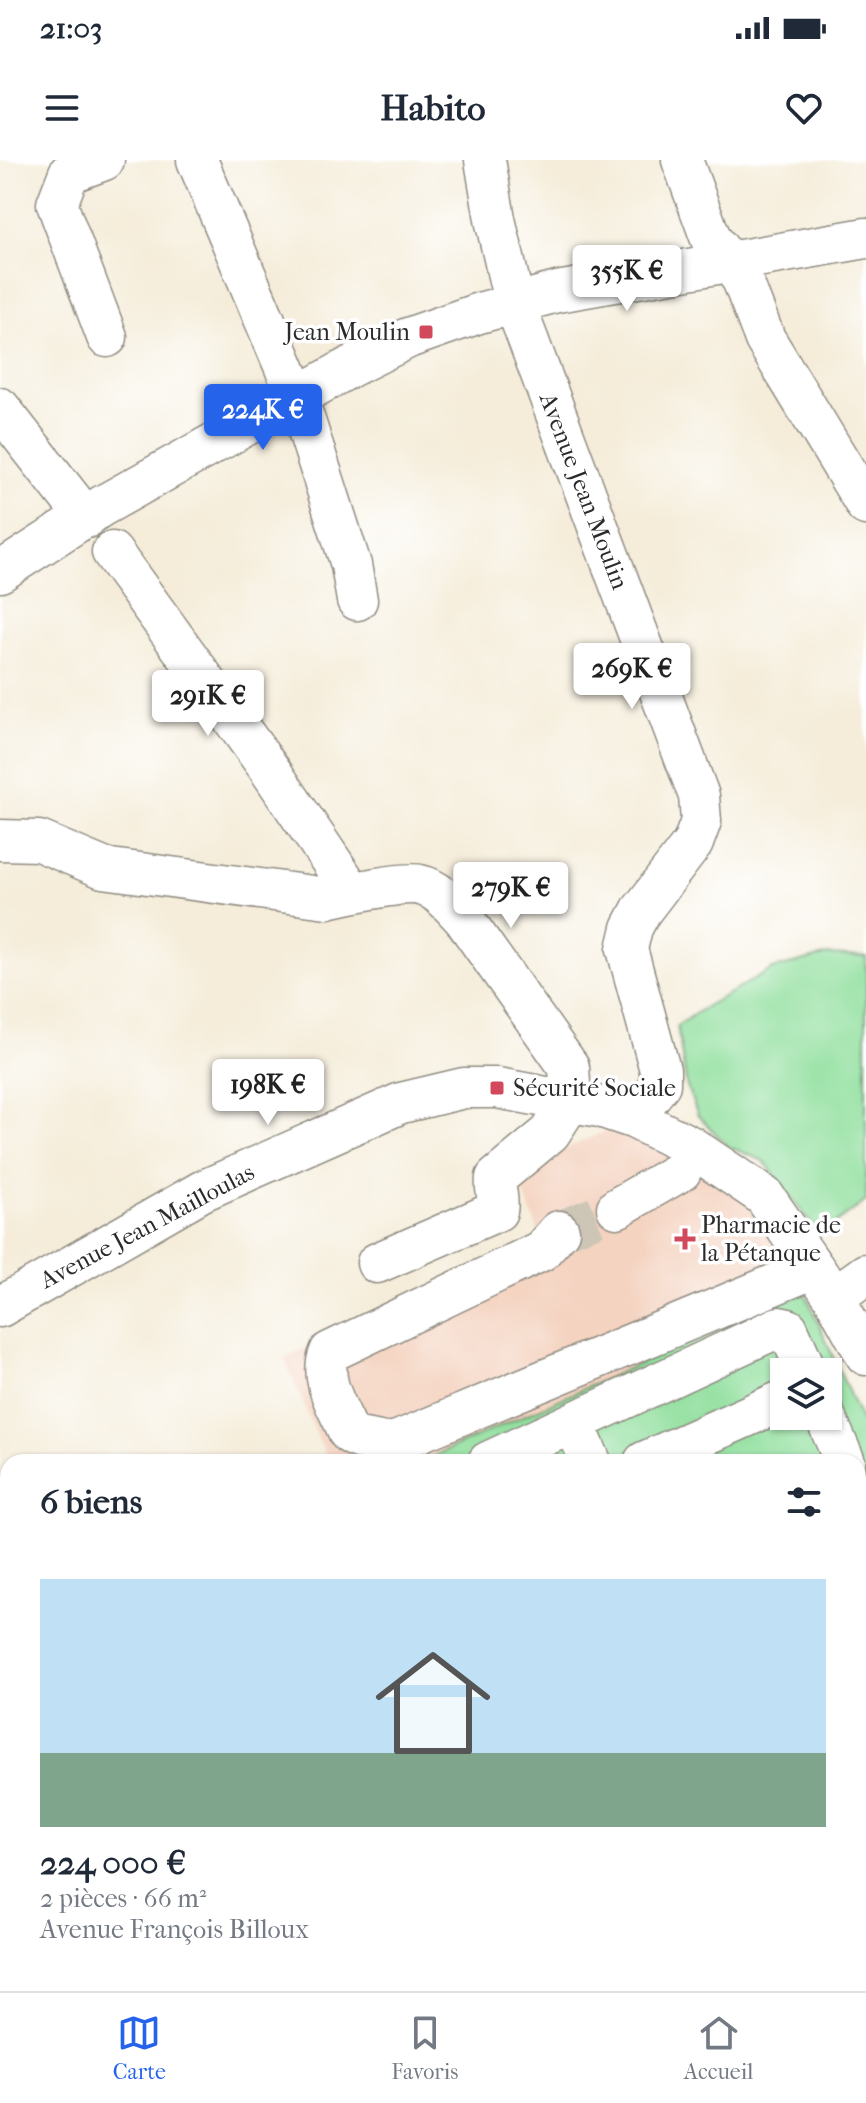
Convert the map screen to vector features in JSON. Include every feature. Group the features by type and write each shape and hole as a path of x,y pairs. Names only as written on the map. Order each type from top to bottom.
{"street":[{"path":"104,160 69,173 57,204 107,337"},
{"path":"197,160 297,396 351,565 357,600"},
{"name":"Avenue Jean Moulin","path":"485,160 514,302 699,796 701,821 693,843 641,911 632,928 627,949 660,1070 660,1084 633,1118"},
{"path":"682,160 711,239 742,279 765,339 866,505"},
{"path":"0,572 86,518 297,396 408,338 514,302 866,238"},
{"path":"0,408 86,518"},
{"path":"112,552 270,770 352,892"},
{"path":"0,840 39,841 103,868 327,898 419,884 445,897 569,1067 571,1101 550,1133 496,1178 500,1202 497,1211 377,1263"},
{"name":"Avenue Jean Mailloulas","path":"0,1307 202,1191 401,1103 464,1088 497,1088 571,1101 633,1118 690,1146 764,1196 824,1282 866,1355"},
{"path":"617,1208 681,1171 690,1146"},
{"path":"559,1231 541,1251 330,1352 324,1364 325,1376 349,1433 355,1439 377,1439 388,1445 824,1282 866,1274"},
{"path":"555,1454 582,1442 779,1327 788,1329 801,1358"},
{"path":"662,1454 770,1406"},
{"path":"831,1430 842,1454"},
{"path":"526,1454 582,1442"}],"shaded area":[{"path":"607,1130 660,1149 755,1199 804,1290 438,1454 325,1454 284,1358 541,1239 516,1172"}],"green space":[{"path":"828,955 866,957 866,1201 820,1235 764,1161 729,1147 698,1116 687,1087 677,1026 773,969"},
{"path":"804,1290 834,1358 770,1358 770,1430 842,1430 842,1377 866,1432 866,1454 438,1454"}],"tunnel":[{"path":"559,1231 617,1208"}],"place":[{"name":"Jean Moulin","path":"426,332"},
{"name":"Sécurité Sociale","path":"497,1088"},
{"name":"Pharmacie de la Pétanque","path":"685,1239"}]}
